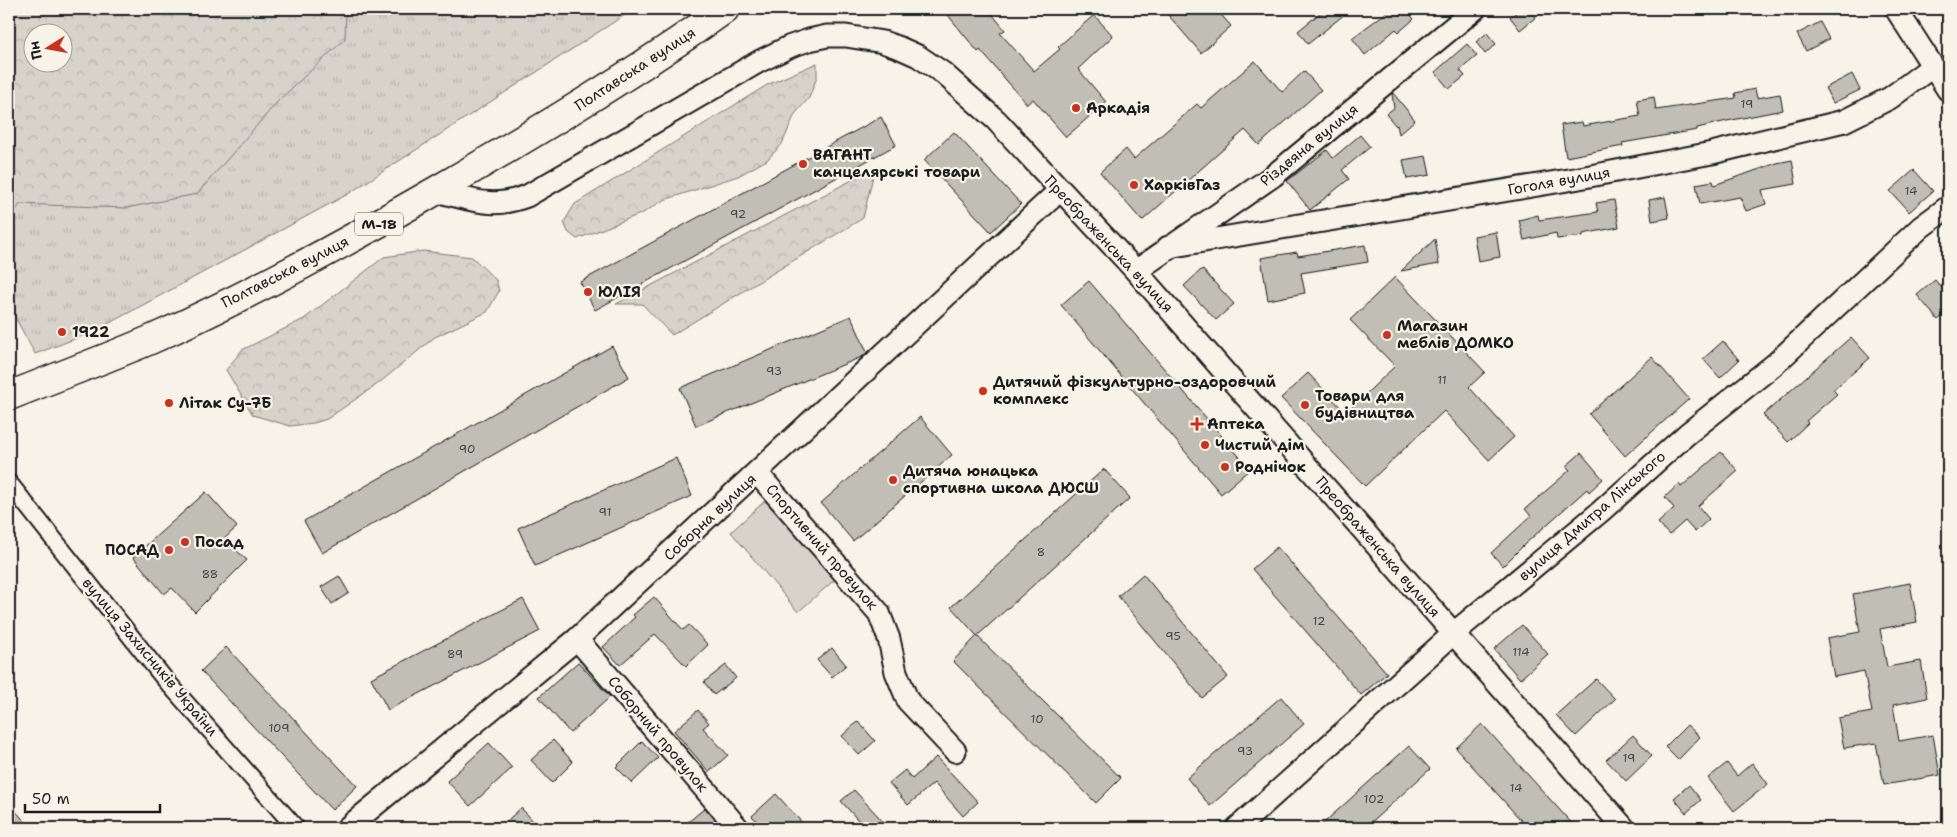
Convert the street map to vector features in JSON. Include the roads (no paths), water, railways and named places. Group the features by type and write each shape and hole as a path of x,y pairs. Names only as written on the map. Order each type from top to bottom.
{"highway":[{"name":"Полтавська вулиця","path":"9,396 150,340 258,287 381,223 518,143 663,52 726,9"}],"street":[{"name":"Різдвяна вулиця","path":"1136,271 1273,176 1475,9"},
{"path":"1896,9 1948,90"},
{"name":"Преображенська вулиця","path":"435,191 479,203 496,204 512,202 527,196 760,61 791,46 809,40 827,36 846,36 883,42 918,56 943,73 996,120 1136,271 1624,828"},
{"name":"Гоголя вулиця","path":"1168,247 1574,179 1712,153 1844,121 1890,98 1932,66"},
{"name":"Соборна вулиця","path":"347,828 577,639 758,473 1060,190"},
{"name":"вулиця Дмитра Лінського","path":"1237,828 1454,633 1600,512 1687,434 1775,364 1921,227 1948,207"},
{"name":"Спортивний провулок","path":"758,473 878,613 889,639 896,672 908,701 956,751"},
{"name":"вулиця Захисників України","path":"9,483 163,677 296,828"},
{"name":"Соборний провулок","path":"577,639 738,828"}],"place":[{"name":"Аркадія","path":"1076,108"},
{"name":"ВАГАНТ канцелярські товари","path":"803,164"},
{"name":"ХарківГаз","path":"1134,185"},
{"name":"ЮЛІЯ","path":"588,292"},
{"name":"1922","path":"62,332"},
{"name":"Магазин меблів ДОМКО","path":"1387,335"},
{"name":"Дитячий фізкультурно-оздоровчий комплекс","path":"983,391"},
{"name":"Літак Су-7Б","path":"169,403"},
{"name":"Товари для будівництва","path":"1305,405"},
{"name":"Аптека","path":"1197,424"},
{"name":"Чистий дім","path":"1205,445"},
{"name":"Роднічок","path":"1225,467"},
{"name":"Дитяча юнацька спортивна школа ДЮСШ","path":"893,480"},
{"name":"Посад","path":"185,542"},
{"name":"ПОСАД","path":"169,550"}]}
